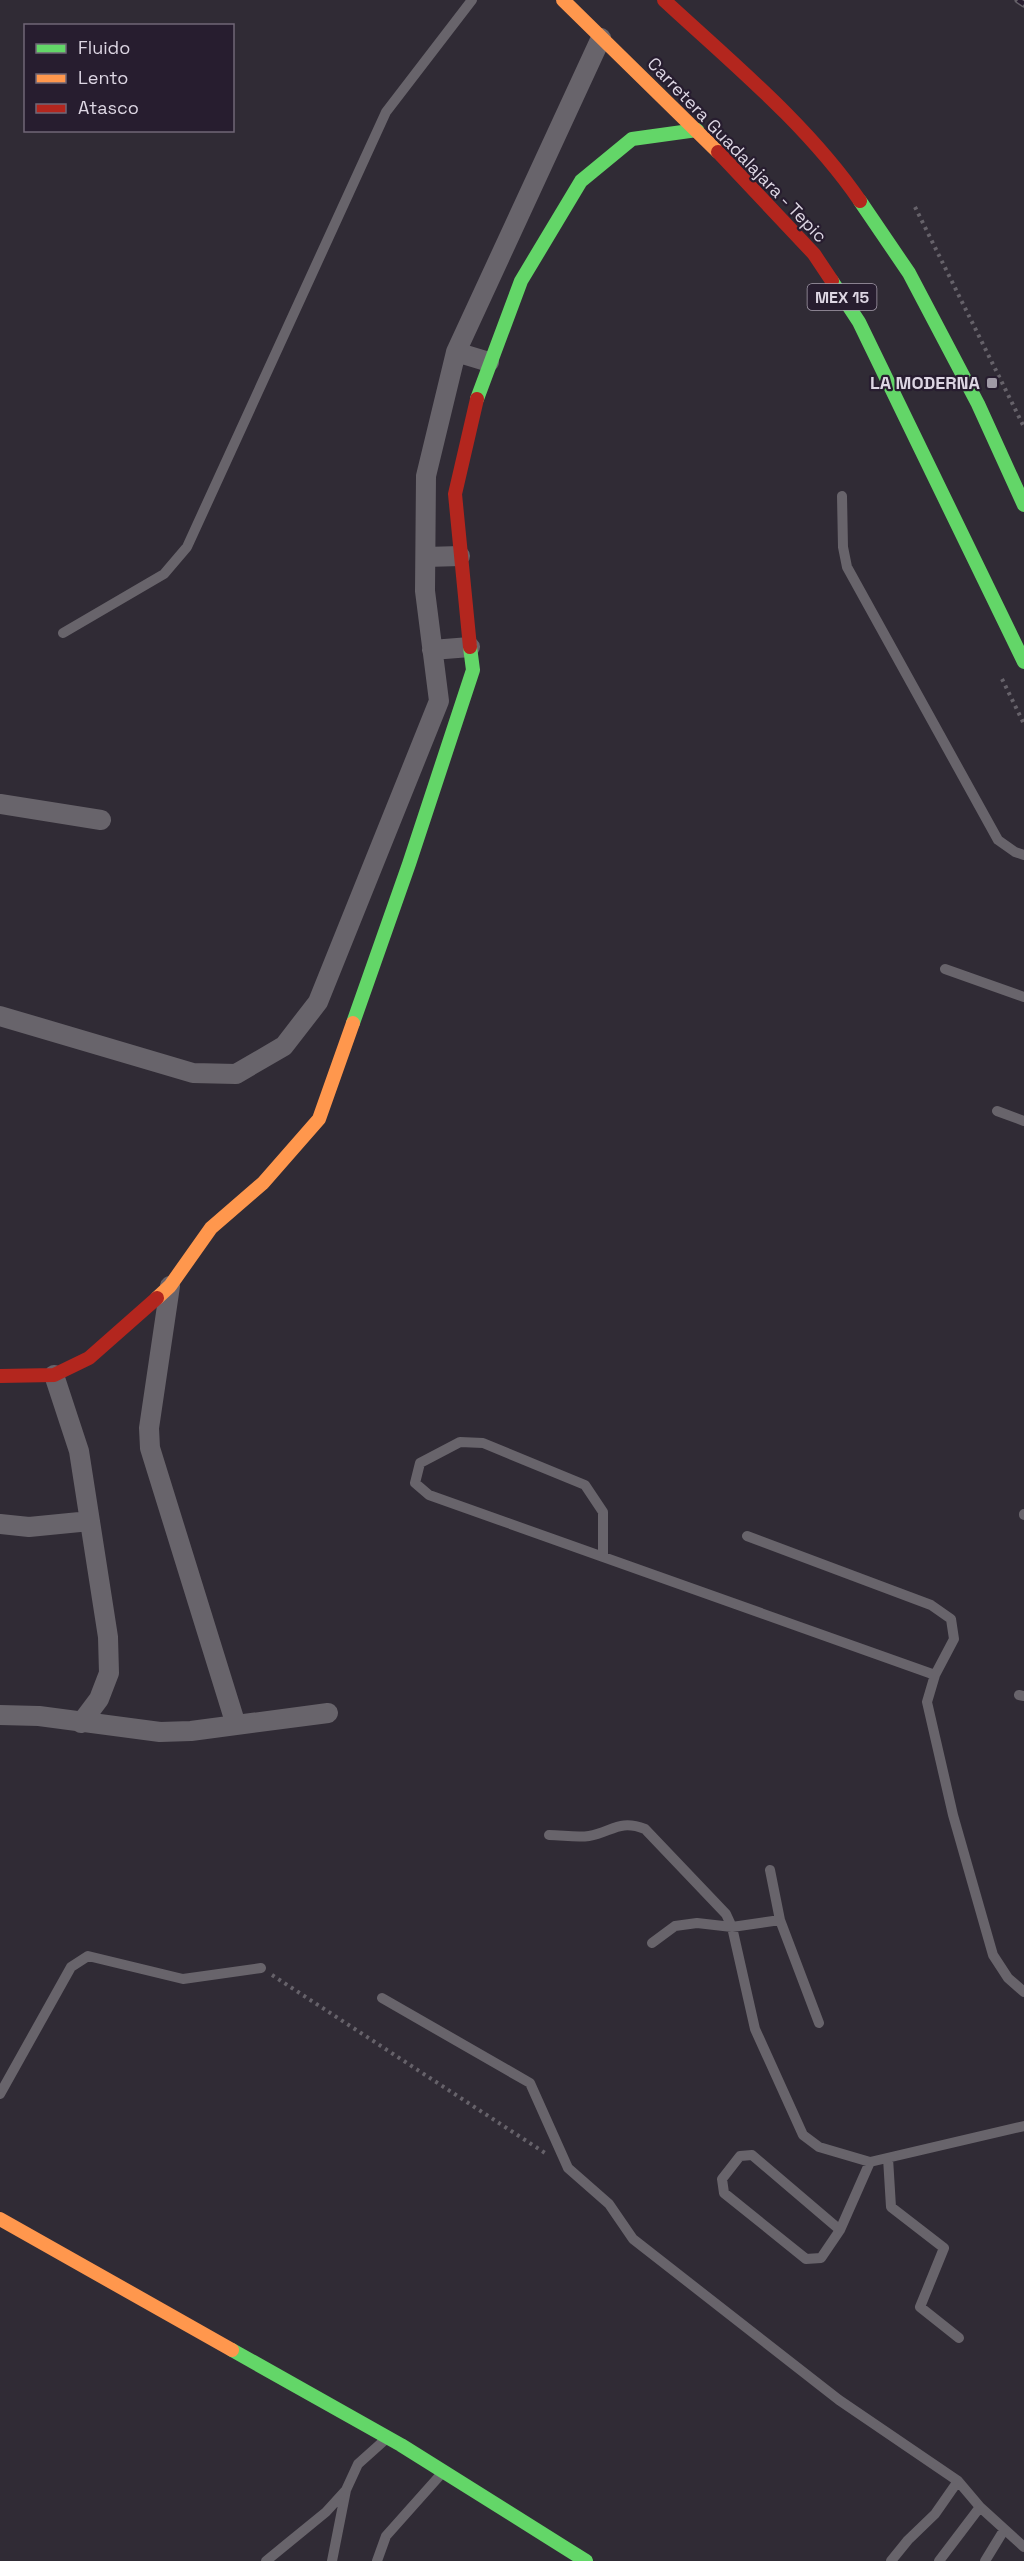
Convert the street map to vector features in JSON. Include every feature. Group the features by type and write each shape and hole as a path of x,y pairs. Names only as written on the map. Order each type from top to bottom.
{"main road":[{"name":"Carretera Guadalajara - Tepic","path":"563,0 697,130 814,254 860,322 1024,662"},
{"path":"664,0 762,91 838,170 909,273 978,404 1023,502"},
{"path":"0,1376 54,1375 89,1358 170,1286 211,1228 263,1184 319,1119 473,670 455,494 480,386 489,362 521,281 581,181 632,139 697,130"},
{"path":"0,2219 387,2438 586,2561"}],"street":[{"path":"0,1016 193,1073 236,1074 284,1046 318,1002 439,701 425,591 426,476 456,352 601,38"},
{"path":"456,352 489,362"},
{"path":"426,557 460,556"},
{"path":"432,650 470,647"},
{"path":"0,804 101,820"},
{"path":"377,855 408,864"},
{"path":"170,1286 149,1428 150,1448 236,1725"},
{"path":"54,1375 79,1451 108,1637 109,1673 99,1699 81,1723"},
{"path":"0,1524 29,1527 90,1521"},
{"path":"0,1715 39,1716 160,1732 328,1713"}],"lane":[{"path":"63,633 164,574 187,547 386,112 472,0"},
{"path":"842,495 843,547 847,567 998,840 1024,855"},
{"path":"945,969 1024,997"},
{"path":"997,1111 1024,1121"},
{"path":"603,1557 603,1512 585,1485 483,1443 460,1442 420,1463 415,1483 429,1495 603,1557 935,1675"},
{"path":"747,1536 931,1605 951,1619 954,1639 935,1675 927,1702 953,1815 993,1955 1008,1978 1024,1992"},
{"path":"549,1835 589,1836 619,1825 632,1825 645,1829 726,1914 732,1927 755,2029 803,2135 819,2147 870,2162 1024,2126"},
{"path":"770,1870 780,1920 819,2023"},
{"path":"652,1943 675,1926 697,1923 732,1927 780,1920"},
{"path":"0,2094 71,1967 88,1956 183,1979 261,1968"},
{"path":"382,1998 530,2083 568,2168 609,2204 633,2239 839,2400 958,2481 980,2507 1024,2547"},
{"path":"840,2230 752,2155 740,2156 722,2179 724,2193 806,2259 821,2258 840,2230 870,2162"},
{"path":"888,2158 891,2207 944,2248 920,2307 959,2338"},
{"path":"332,2561 346,2490 358,2464 387,2438"},
{"path":"377,2561 386,2536 443,2472"},
{"path":"891,2561 908,2540 935,2514 958,2481"},
{"path":"266,2561 326,2512 346,2490"},
{"path":"939,2561 980,2507"},
{"path":"985,2561 1004,2530"}],"path":[{"path":"915,207 1024,427"},
{"path":"261,1968 568,2168"}],"railway":[{"path":"1018,0 1024,4"}],"traffic: fast":[{"path":"477,399 521,281 581,181 632,139 697,130"},
{"path":"860,201 909,273 978,404 1024,505"},
{"path":"832,281 859,322 1024,662"},
{"path":"353,1023 409,864 473,670 470,647"},
{"path":"232,2350 401,2445 586,2561"}],"traffic: slow":[{"path":"563,0 718,152"},
{"path":"157,1298 170,1286 211,1228 263,1183 319,1119 353,1023"},
{"path":"0,2219 232,2350"}],"traffic: jam":[{"path":"664,0 793,120 817,146 860,201"},
{"path":"718,152 814,254 832,281"},
{"path":"470,647 455,494 477,399"},
{"path":"0,1376 54,1375 89,1358 157,1298"}],"place":[{"name":"LA MODERNA","path":"992,383"}]}
